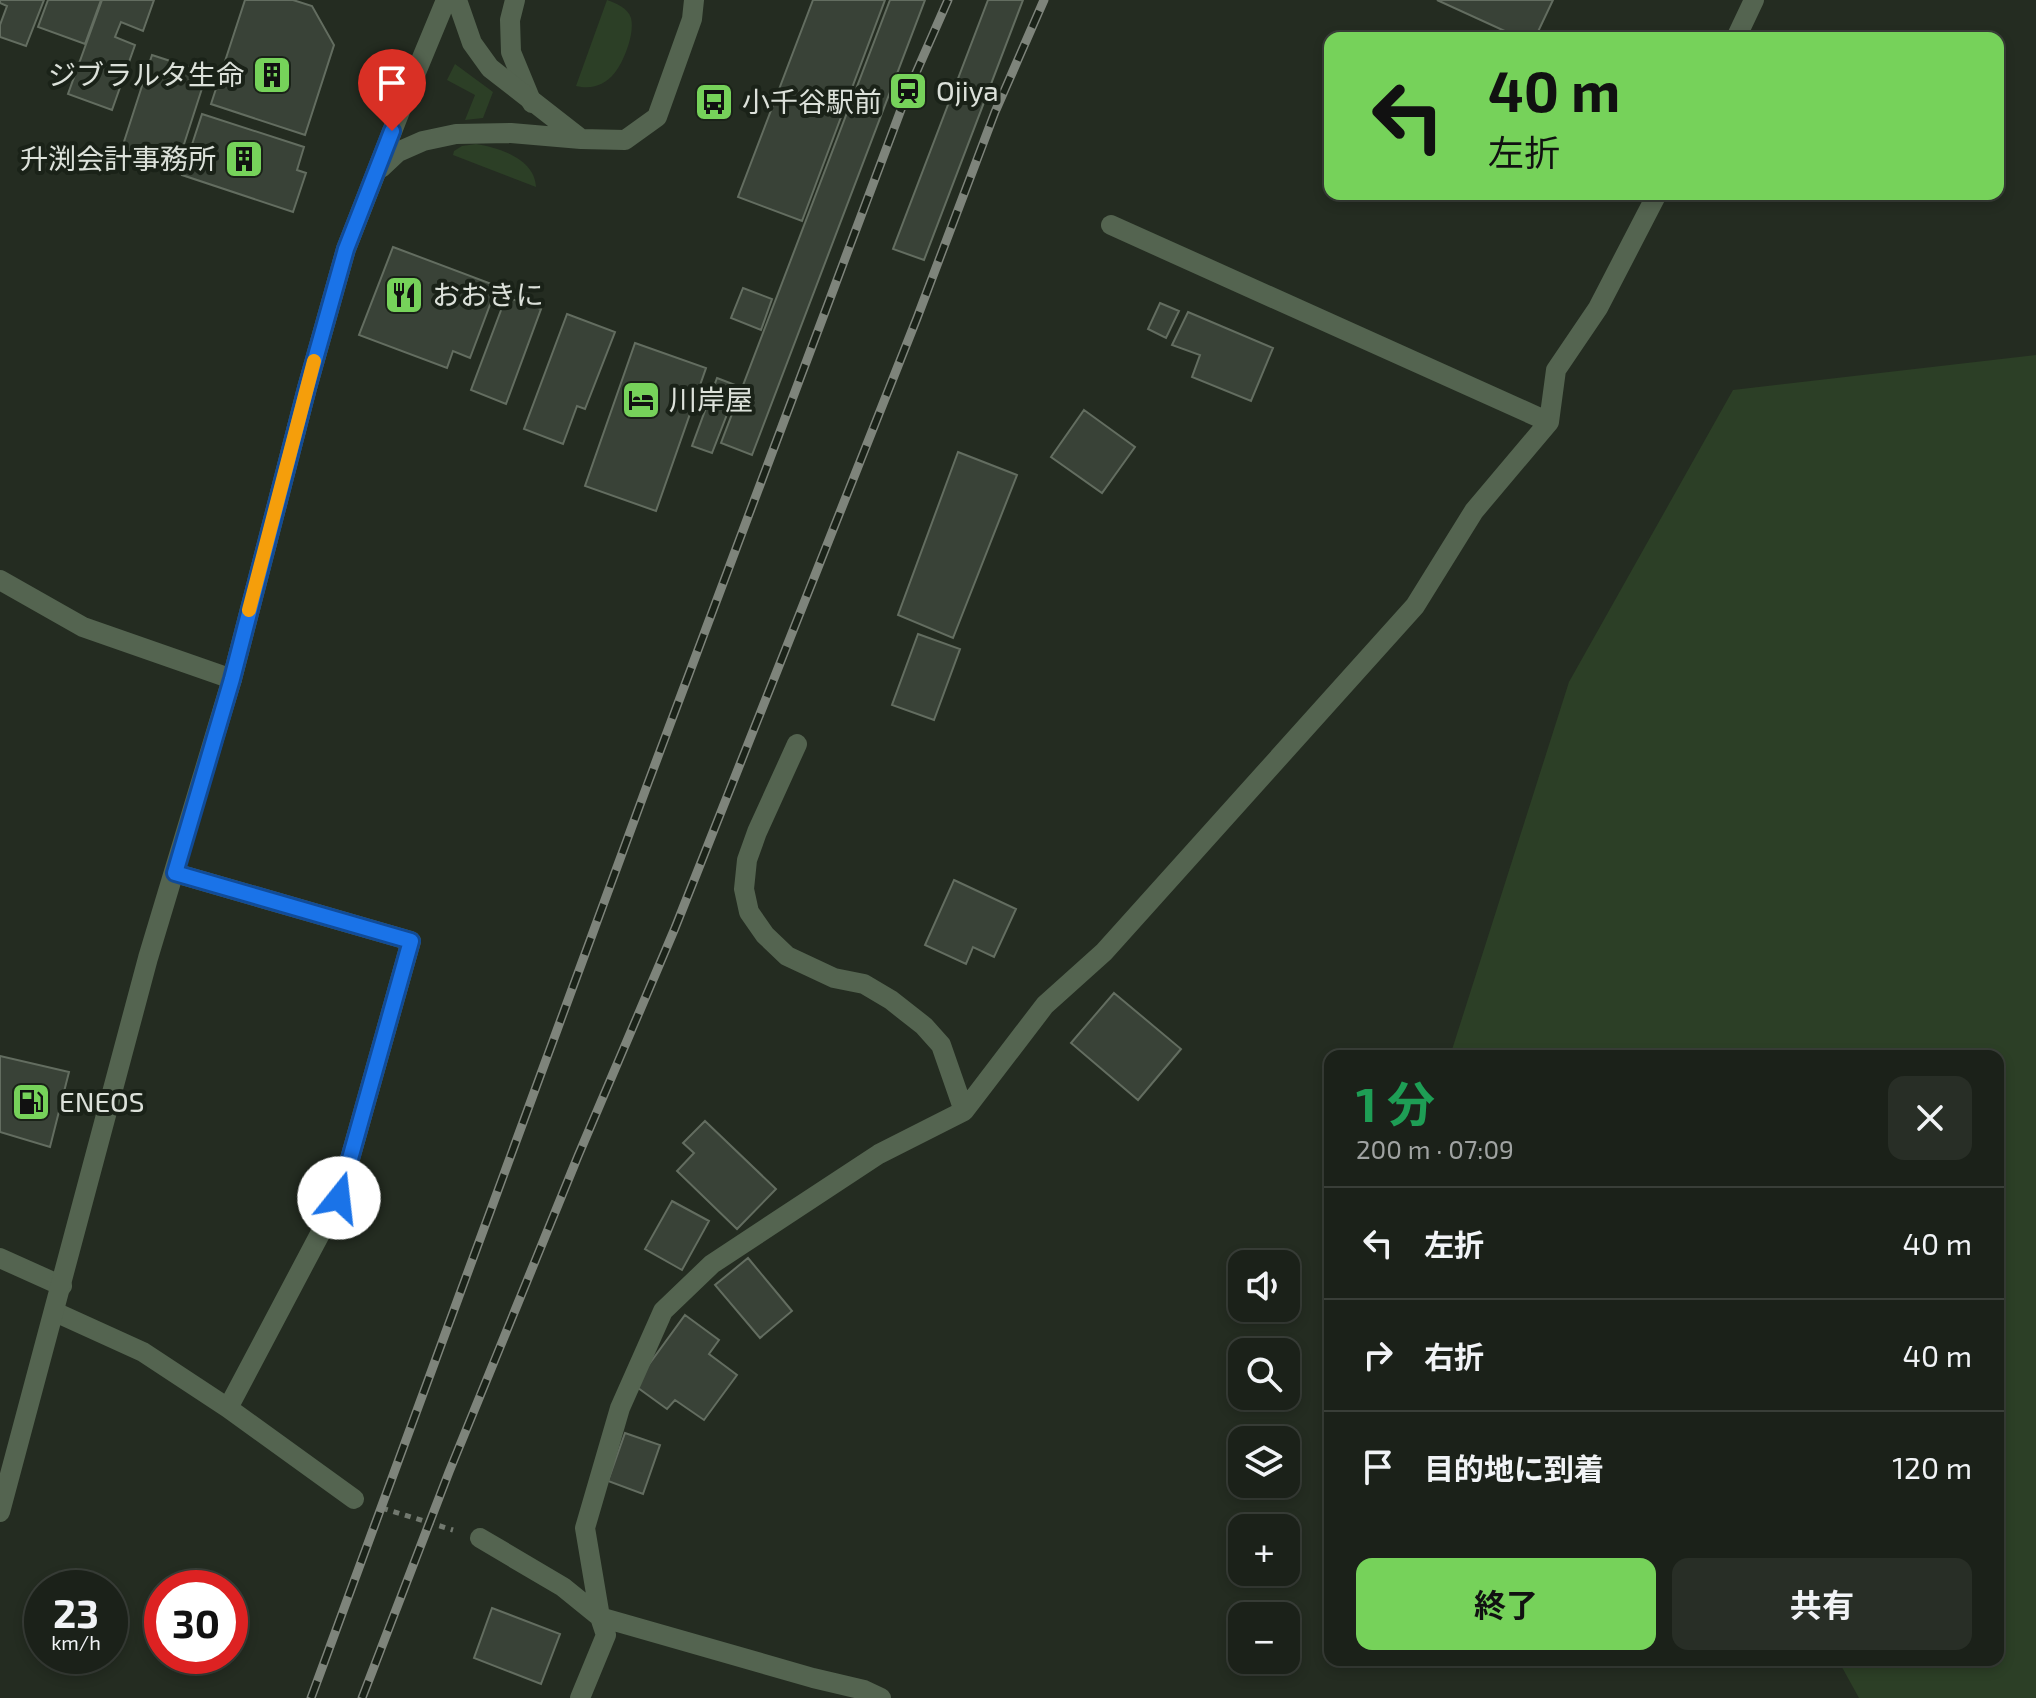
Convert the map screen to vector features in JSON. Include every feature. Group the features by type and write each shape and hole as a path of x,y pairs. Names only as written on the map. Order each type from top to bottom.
{"street":[{"path":"0,1512 148,958 232,679 341,265 446,0"},
{"path":"457,0 472,43 490,68 581,139"},
{"path":"515,0 510,20 511,52 532,103"},
{"path":"376,172 398,152 423,141 456,134 511,133 625,140 657,117 692,19 694,0"},
{"path":"1739,32 1754,0"},
{"path":"580,1698 606,1635 600,1617 585,1528 620,1408 663,1311 712,1264 879,1154 964,1111 1045,1005 1104,952 1415,606 1474,511 1549,422 1556,370 1598,308 1654,200"},
{"path":"1111,225 1549,422"},
{"path":"0,580 83,627 232,679"},
{"path":"797,744 747,860 744,889 749,912 765,935 787,956 834,978 864,984 924,1026 941,1045 964,1111"},
{"path":"175,873 411,941 339,1198 228,1408"},
{"path":"0,1258 62,1286"},
{"path":"55,1312 143,1352 228,1408 354,1499"},
{"path":"480,1538 563,1587 600,1617 864,1690 881,1698"}],"path":[{"path":"354,1499 480,1538"}],"green space":[{"path":"607,0 618,4 631,18 626,53 617,70 604,82 596,86 576,86"},
{"path":"455,64 493,92 483,118 465,120 475,95 447,80"},
{"path":"476,144 515,156 530,169 536,187 453,155 462,146"},
{"path":"2036,355 2036,1698 1859,1698 1841,1666 2004,1666 2004,1050 1452,1050 1569,682 1733,390"}],"building":[{"path":"0,0 44,0 26,46 0,37 0,25 7,6"},
{"path":"48,0 101,0 85,44 38,27"},
{"path":"102,0 154,0 143,31 121,22 115,37 135,45 112,110 68,94"},
{"name":"ジブラルタ生命","path":"245,0 293,0 312,6 334,45 305,135 211,104"},
{"path":"813,0 885,0 802,221 738,197"},
{"path":"890,0 925,0 752,455 721,443"},
{"path":"988,0 1023,0 924,260 893,249"},
{"path":"1437,0 1553,0 1538,32 1507,32"},
{"path":"152,55 207,73 175,172 120,154"},
{"name":"升渕会計事務所","path":"202,114 304,147 297,170 306,173 293,212 182,175"},
{"path":"393,247 497,286 470,358 453,351 447,368 359,335"},
{"path":"743,288 772,299 761,330 731,318"},
{"path":"506,297 541,309 506,404 471,390"},
{"path":"1160,303 1179,311 1166,338 1148,329"},
{"path":"1188,312 1273,348 1251,401 1192,377 1200,355 1172,345"},
{"path":"567,314 615,332 585,409 577,406 563,444 524,429"},
{"path":"635,343 706,368 656,511 585,486"},
{"path":"717,378 738,386 712,453 692,446"},
{"path":"1084,410 1135,447 1102,493 1051,457"},
{"path":"958,452 1017,475 953,638 898,615"},
{"path":"918,634 960,649 934,720 892,705"},
{"path":"954,880 1016,909 994,957 973,947 966,964 925,945"},
{"path":"1114,993 1181,1049 1138,1100 1071,1043"},
{"name":"ENEOS","path":"0,1056 69,1072 50,1147 0,1132"},
{"path":"705,1121 776,1189 737,1229 677,1171 694,1153 683,1143"},
{"path":"672,1201 709,1221 682,1270 645,1249"},
{"path":"748,1258 792,1311 760,1338 715,1285"},
{"path":"685,1315 719,1340 709,1354 737,1375 704,1420 675,1400 667,1409 634,1385"},
{"path":"625,1433 660,1445 643,1494 608,1481"},
{"path":"492,1608 560,1634 541,1684 474,1658"}],"railway":[{"path":"311,1698 648,783 908,91 948,0"},
{"path":"362,1698 449,1472 675,928 917,318 995,112 1044,0"}],"slow traffic":[{"path":"249,610 314,361"}],"place":[{"name":"ジブラルタ生命","path":"272,75"},
{"name":"Ojiya","path":"908,91"},
{"name":"小千谷駅前","path":"714,102"},
{"name":"升渕会計事務所","path":"244,159"},
{"name":"おおきに","path":"404,295"},
{"name":"川岸屋","path":"641,400"},
{"name":"ENEOS","path":"31,1102"}],"route":[{"path":"339,1198 411,941 175,873 232,679 346,249 392,131"}]}
